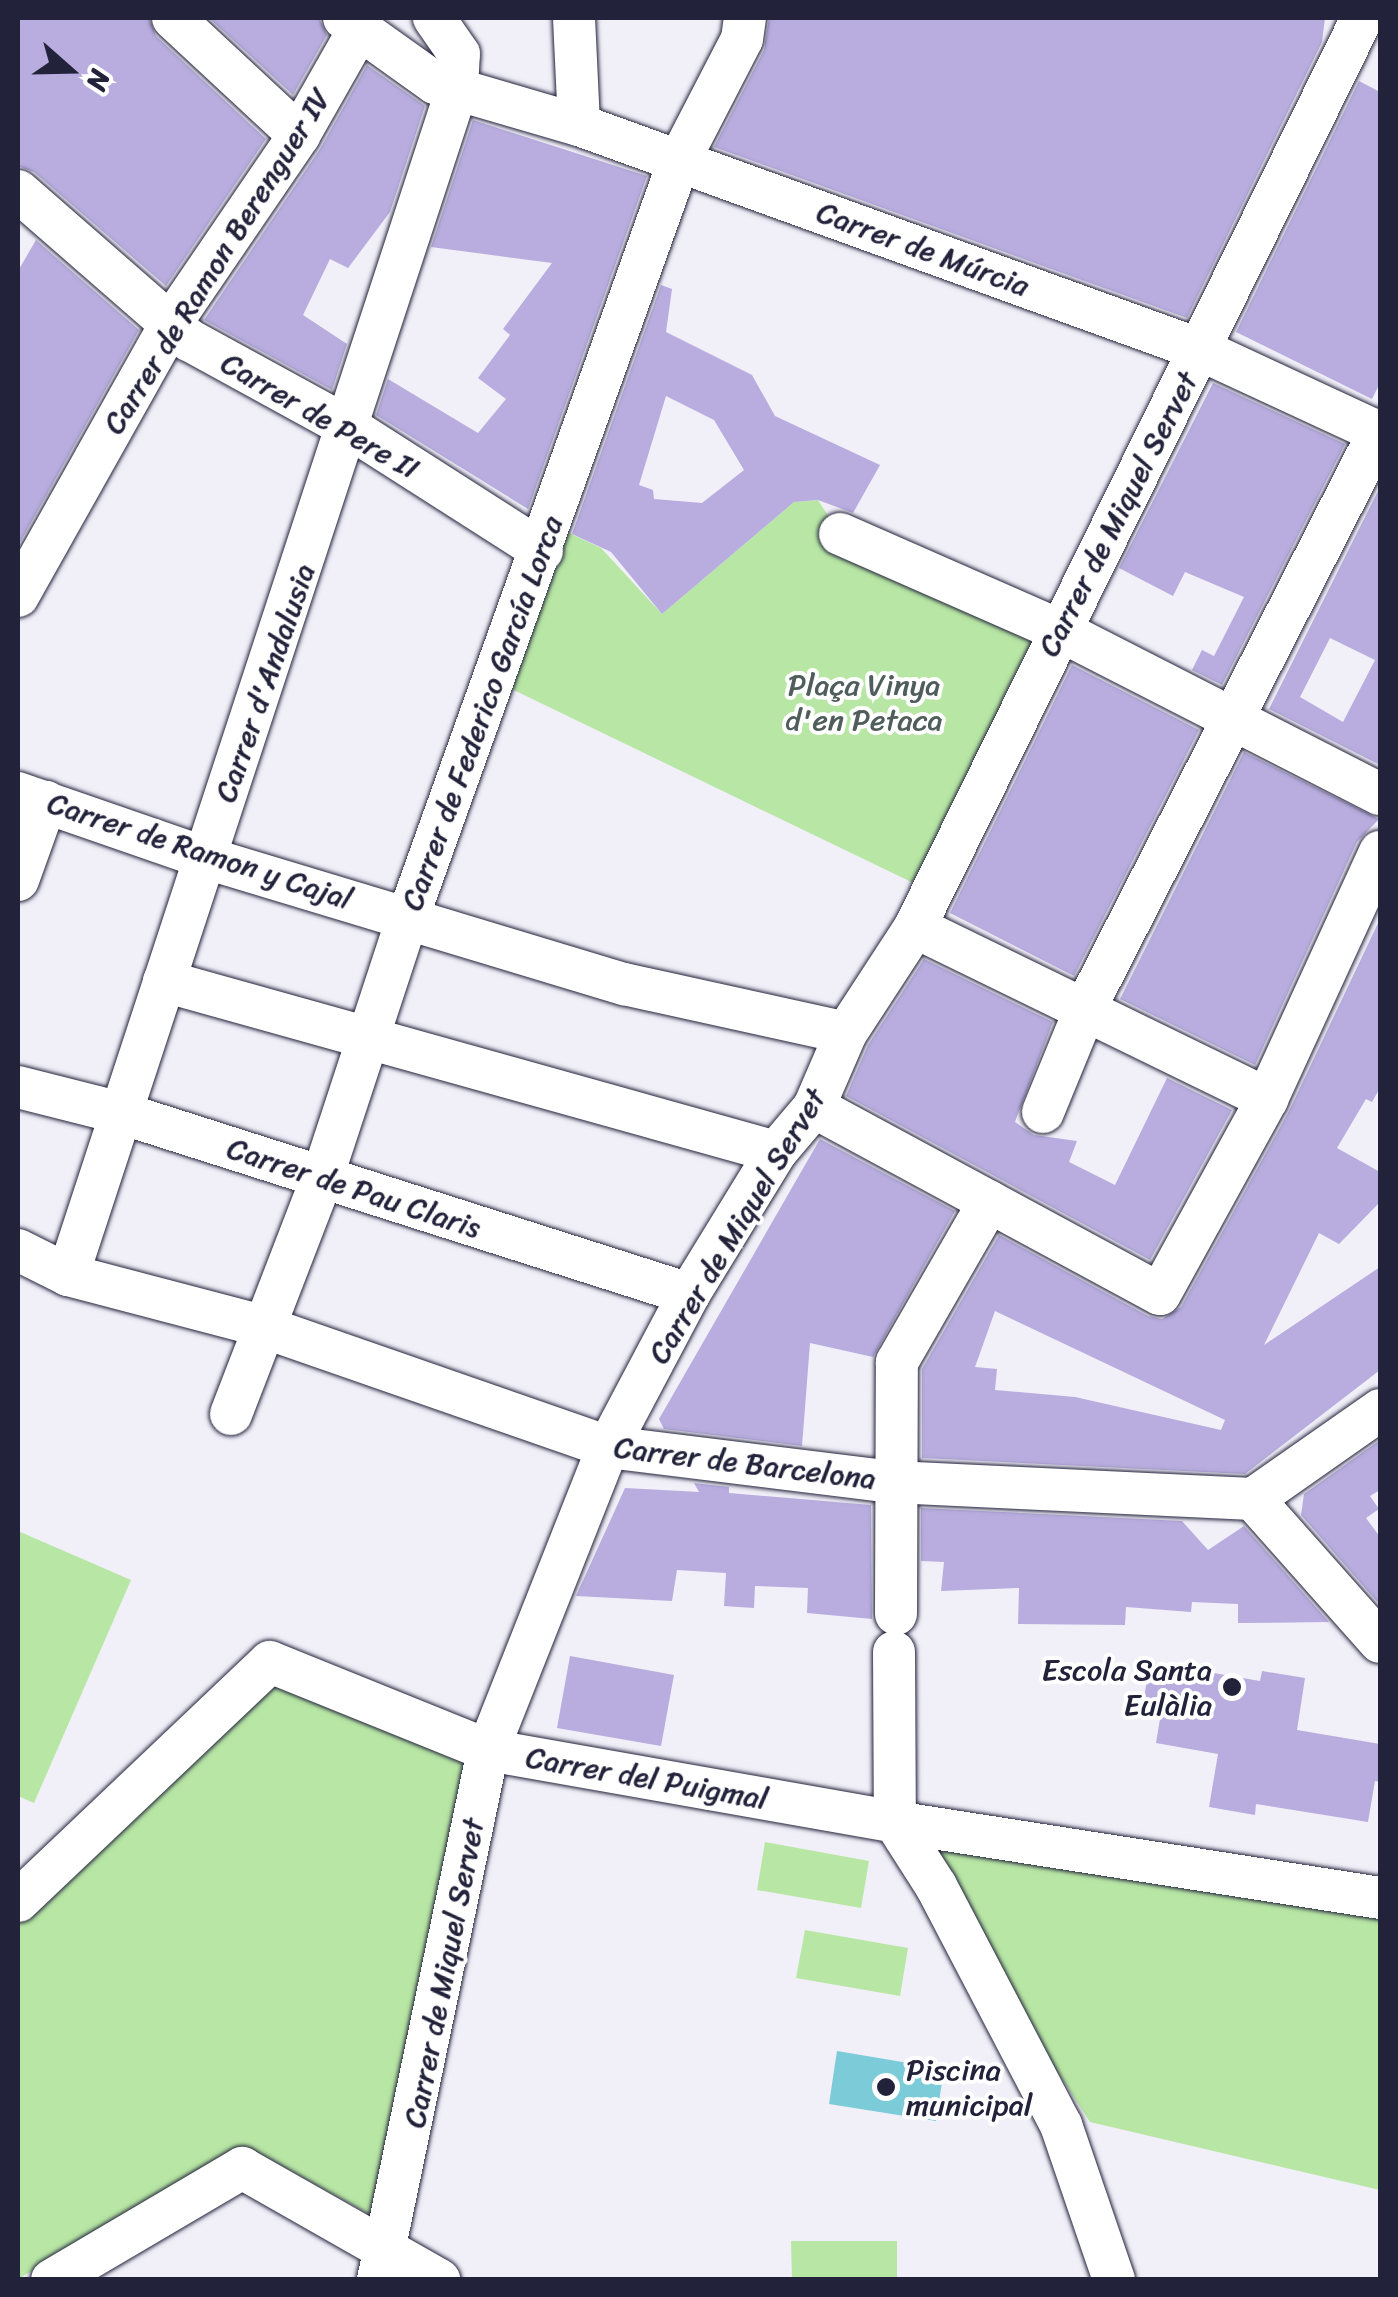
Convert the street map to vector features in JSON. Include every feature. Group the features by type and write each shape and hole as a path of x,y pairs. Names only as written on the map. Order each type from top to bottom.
{"street":[{"path":"173,18 300,135"},
{"path":"434,18 459,54 458,89"},
{"path":"574,18 579,125"},
{"name":"Carrer de Federico García Lorca","path":"231,1414 322,1178 408,917 542,551 678,161 742,39 745,18"},
{"name":"Carrer de Miquel Servet","path":"383,2262 488,1750 608,1447 689,1294 776,1152 814,1107 846,1033 916,927 1362,18"},
{"name":"Carrer de Ramon Berenguer IV","path":"18,596 173,320 300,135 351,24"},
{"name":"Carrer de Múrcia","path":"351,24 435,83 579,125 1201,350 1380,432"},
{"name":"Carrer d'Andalusia","path":"68,1274 350,428 458,89"},
{"name":"Carrer de Pere II","path":"24,212 173,320 189,340 350,428 542,551"},
{"path":"1042,1112 1086,1007 1380,432"},
{"path":"840,534 1059,630 1380,794"},
{"path":"18,880 32,797"},
{"name":"Carrer de Ramon y Cajal","path":"32,797 206,858 624,984 846,1033"},
{"path":"814,1107 1160,1294 1266,1100 1380,855"},
{"path":"916,927 1086,1007 1266,1100"},
{"path":"164,981 776,1152"},
{"name":"Carrer de Pau Claris","path":"18,1087 121,1113 689,1294"},
{"path":"990,1202 898,1362 893,1482 894,1822 936,1886 1061,2125 1114,2280"},
{"name":"Carrer de Barcelona","path":"18,1250 68,1274 264,1327 608,1447 893,1482 1253,1499"},
{"path":"1380,1410 1253,1499 1380,1642"},
{"name":"Carrer del Puigmal","path":"21,1892 270,1662 488,1750 894,1822 1380,1898"},
{"path":"52,2280 242,2168 383,2262 438,2280"}],"green space":[{"name":"Plaça Vinya d'en Petaca","path":"818,500 840,534 1056,635 932,892 495,681 565,531 601,548 662,614 794,502"},
{"path":"18,1531 131,1580 34,1803 18,1796"},
{"path":"271,1674 455,1752 468,1766 371,2215 247,2147 18,2279 18,1924"},
{"path":"895,1822 1380,1898 1380,2190 1090,2122"},
{"path":"765,1842 869,1861 861,1908 757,1890"},
{"path":"805,1930 908,1948 900,1996 796,1978"},
{"path":"791,2241 897,2241 897,2279 792,2279"}],"water":[{"name":"Piscina municipal","path":"837,2051 944,2069 936,2121 829,2104"}],"building":[{"path":"18,18 149,18 156,36 266,139 166,286 34,172 18,166"},
{"path":"209,18 319,18 327,35 293,95"},
{"path":"769,18 1325,18 1322,42 1187,318 714,147 764,50"},
{"path":"367,65 425,106 390,212 348,268 330,259 303,315 347,344 332,390 204,320 320,149"},
{"path":"1359,81 1380,92 1380,383 1372,399 1236,332"},
{"path":"473,120 647,176 528,509 376,415 388,379 478,433 506,399 478,378 510,335 503,329 552,263 431,247"},
{"path":"36,240 139,330 18,546 18,271"},
{"path":"661,285 672,289 666,332 752,375 775,416 880,465 853,513 818,500 794,502 662,614 611,552 572,534","holes":["666,396 714,420 744,470 702,503 654,499 653,490 639,485"]},
{"path":"1213,383 1345,444 1222,685 1192,670 1202,650 1214,656 1244,597 1185,572 1173,596 1119,568"},
{"path":"1380,487 1380,765 1269,709","holes":["1330,638 1375,660 1343,722 1300,697"]},
{"path":"1072,665 1199,730 1074,976 950,913"},
{"path":"1244,752 1379,819 1357,842 1255,1065 1120,999"},
{"path":"1380,919 1380,1088 1372,1102 1366,1099 1337,1148 1380,1172 1380,1202 1339,1244 1319,1233 1264,1345 1380,1267 1380,1370 1245,1474 922,1458 922,1369 999,1235 1148,1316 1162,1319 1181,1307 1289,1111","holes":["995,1311 1225,1420 1221,1430 1075,1397 995,1390 997,1369 975,1367"]},
{"path":"924,959 1053,1022 1015,1122 1034,1135 1077,1141 1069,1162 1115,1185 1167,1078 1232,1110 1150,1260 846,1096 868,1045"},
{"path":"820,1139 955,1211 873,1357 810,1343 802,1446 664,1429 659,1419"},
{"path":"1380,1440 1380,1490 1370,1496 1379,1509 1366,1518 1380,1537 1380,1605 1301,1515 1304,1494"},
{"path":"694,1483 729,1487 729,1493 871,1505 872,1619 807,1613 808,1588 755,1586 754,1608 724,1606 726,1573 677,1570 672,1601 576,1596 625,1488 699,1492"},
{"path":"921,1508 1182,1521 1208,1550 1244,1526 1329,1622 1238,1623 1238,1604 1192,1602 1191,1612 1126,1607 1125,1625 1018,1624 1019,1588 941,1591 944,1562 921,1561"},
{"path":"570,1656 674,1675 661,1746 557,1728"},
{"path":"1150,1662 1260,1681 1262,1671 1305,1678 1297,1730 1380,1744 1380,1782 1375,1781 1368,1822 1256,1804 1255,1815 1209,1807 1218,1754 1156,1743 1163,1701 1144,1698"}],"place":[{"name":"Escola Santa Eulàlia","path":"1232,1687"},
{"name":"Piscina municipal","path":"886,2087"}]}
